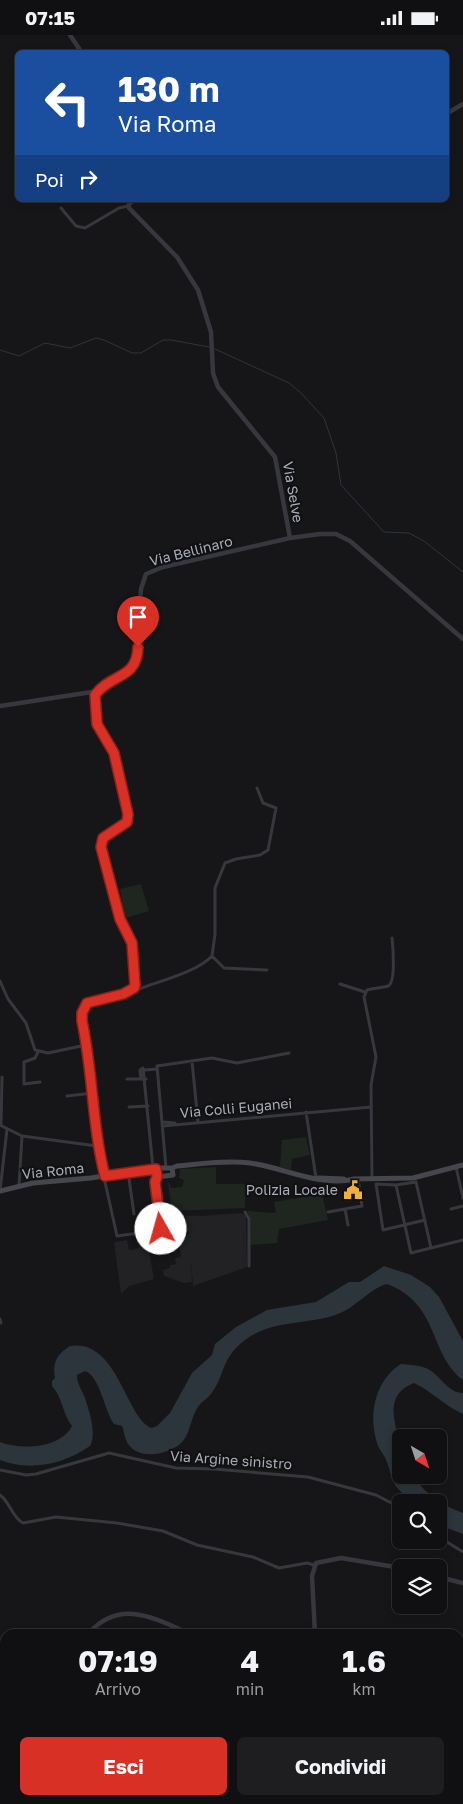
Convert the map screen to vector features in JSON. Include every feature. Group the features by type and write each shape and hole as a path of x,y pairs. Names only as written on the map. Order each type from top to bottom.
{"main road":[{"path":"155,1169 157,1177 171,1177 174,1174 172,1168 177,1166 234,1162 264,1166 331,1182 357,1179"},
{"path":"306,1177 372,1179 384,1182 406,1181 463,1165"},
{"name":"Via Roma","path":"0,1191 19,1186 166,1167 172,1168"}],"street":[{"path":"70,35 80,50"},
{"path":"449,113 463,104"},
{"path":"61,208 76,226 85,228 119,208 128,206 132,202"},
{"name":"Via Selve","path":"128,206 134,215 177,257 192,280 205,309 213,349 213,373 218,387 272,452 278,464 290,538 329,533 350,541 463,639"},
{"name":"Via Bellinaro","path":"95,693 136,664 141,589 146,574 163,567 262,546 290,538"},
{"path":"0,706 95,693 97,724 114,753 128,814 127,822 103,838 101,847 120,919 132,943 134,988"},
{"path":"157,1177 155,1182 161,1229 117,1237 111,1202 97,1146 93,1093 82,1017 87,1003 123,994 134,988 140,989 170,978 201,964 212,955 215,934 215,889 225,863 260,855 269,847 276,808 263,803 257,788"},
{"path":"365,993 368,990 389,986 392,982 394,953 392,939"},
{"path":"212,955 224,968 267,970"},
{"path":"0,981 8,999 26,1023 32,1045 38,1052"},
{"path":"340,984 363,990 365,993"},
{"path":"365,993 365,1005 376,1057 370,1085 372,1179"},
{"path":"38,1052 86,1045"},
{"path":"38,1052 35,1058 24,1062 24,1084 40,1082"},
{"path":"178,1124 163,1124 156,1067 160,1064 212,1058 237,1063 289,1053"},
{"path":"192,1061 198,1122"},
{"path":"141,1079 140,1069 157,1070"},
{"path":"145,1070 155,1169"},
{"path":"2,1077 0,1126 22,1136 97,1146"},
{"path":"127,1079 146,1079"},
{"path":"67,1096 93,1093"},
{"path":"129,1107 148,1106"},
{"name":"Via Colli Euganei","path":"166,1167 163,1124 168,1126 371,1107"},
{"name":"Via Colli Euganei","path":"306,1112 316,1178"},
{"name":"Via Colli Euganei","path":"164,1132 168,1126"},
{"path":"0,1191 7,1129"},
{"path":"19,1186 22,1136"},
{"path":"456,1167 463,1198"},
{"path":"128,1172 134,1214"},
{"path":"328,1212 362,1206 357,1179"},
{"path":"425,1220 383,1230 375,1185 384,1182 396,1185 406,1181 416,1182 425,1220 431,1248"},
{"path":"396,1185 410,1253 463,1239"},
{"path":"451,1209 463,1206"},
{"path":"345,1209 348,1225"},
{"path":"245,1212 249,1219 249,1266"},
{"path":"159,1214 170,1213"},
{"name":"Via Argine sinistro","path":"0,1470 26,1475 36,1474 109,1453 176,1468 214,1469 308,1477 376,1495 392,1503"},
{"path":"0,1495 5,1498 17,1519 23,1523 56,1517 117,1523 163,1531 187,1542 253,1557 279,1568 308,1563 314,1565"},
{"path":"447,1542 463,1552"},
{"path":"315,1629 312,1575 314,1565 320,1561 341,1558 392,1567"},
{"path":"447,1579 463,1583"},
{"path":"92,1629 96,1625 126,1612 163,1622 179,1629"}],"shaded area":[{"path":"141,884 149,911 126,918 120,905 122,901 120,889"},
{"path":"306,1137 310,1155 292,1159 291,1170 280,1167 282,1140"},
{"path":"216,1167 216,1184 246,1184 245,1208 172,1211 168,1183 170,1183 171,1188 182,1187 184,1180 179,1178 180,1169"},
{"path":"322,1194 328,1220 279,1229 277,1243 250,1245 251,1220 247,1211 276,1213 274,1202"},
{"path":"242,1213 246,1216 247,1267 193,1286 191,1258 192,1282 184,1283 164,1276 163,1270 170,1268 170,1265 176,1264 175,1258 181,1257 178,1237 189,1234 189,1231 169,1234 165,1215 200,1216"},
{"path":"155,1235 157,1250 149,1252 154,1279 129,1286 121,1294 114,1242 127,1240 129,1250 132,1250 139,1248 137,1238"},
{"path":"384,1266 411,1275 430,1287 439,1297 463,1341 463,1380 452,1369 425,1316 416,1304 404,1293 387,1284 374,1290 340,1313 321,1319 276,1326 245,1340 231,1354 216,1387 198,1407 184,1440 168,1451 146,1454 133,1449 127,1442 122,1426 114,1424 110,1418 94,1379 85,1371 77,1375 92,1422 93,1435 90,1446 58,1462 35,1466 11,1464 0,1460 0,1442 18,1446 39,1446 59,1439 72,1426 52,1386 52,1381 55,1378 54,1368 56,1359 70,1346 86,1347 99,1354 110,1366 135,1411 143,1422 152,1428 157,1426 170,1413 192,1373 212,1355 215,1344 236,1327 267,1310 316,1302 349,1282 360,1282"},
{"path":"401,1364 419,1366 433,1372 453,1390 463,1393 463,1414 414,1383 404,1388 395,1402 394,1419 397,1429 392,1429 392,1479 387,1462 378,1445 373,1421 376,1399 385,1379"},
{"path":"419,1484 429,1494 403,1494 396,1485"},
{"path":"447,1506 463,1513 463,1534 447,1528"}],"waterway":[{"path":"0,350 19,356 45,343 70,348 96,338 132,353 141,353 163,340 209,347"},
{"path":"215,349 289,383 301,393 324,418 336,453 341,485 384,532 409,533 424,541 463,572"}],"place":[{"name":"Polizia Locale","path":"353,1190"}],"route":[{"path":"138,647 137,660 133,668 108,683 95,695 97,724 114,753 128,814 127,822 122,827 107,834 103,838 101,847 120,919 132,943 135,985 134,988 123,994 87,1003 82,1013 82,1021 96,1116 97,1146 105,1176 156,1169 157,1177 155,1182 161,1229"}]}
